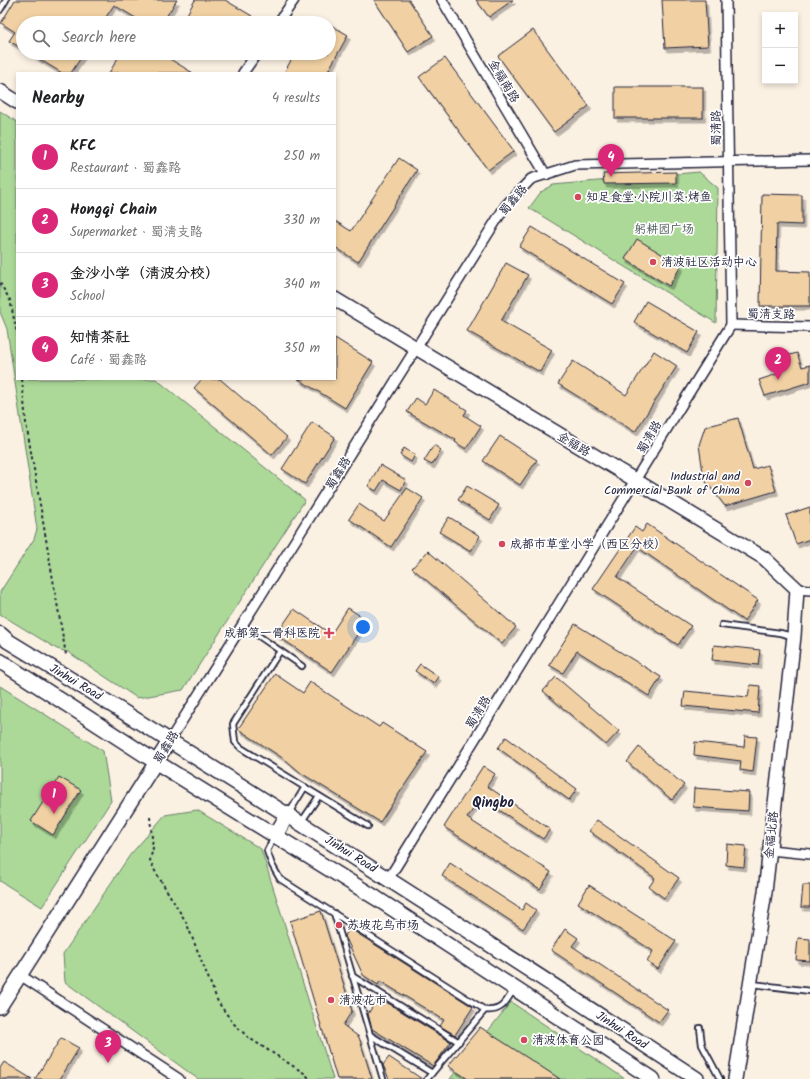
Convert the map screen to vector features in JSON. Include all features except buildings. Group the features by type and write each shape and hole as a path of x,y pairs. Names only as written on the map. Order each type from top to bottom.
{"main road":[{"name":"Jinhui Road","path":"3,638 301,822 698,1079"},
{"name":"Jinhui Road","path":"0,661 156,762 376,898 653,1079"},
{"path":"275,836 288,814"}],"street":[{"path":"283,16 294,0"},
{"name":"金福南路","path":"442,0 546,175"},
{"name":"蜀清路","path":"389,878 636,481 731,325 726,0"},
{"path":"244,72 252,60"},
{"path":"0,91 16,101"},
{"name":"蜀鑫路","path":"0,1007 243,625 506,205 531,180 576,165 810,160"},
{"name":"金福路","path":"336,300 764,558 804,589"},
{"name":"蜀清支路","path":"731,325 810,327"},
{"name":"金福北路","path":"735,1079 765,892 794,636 804,589"},
{"path":"770,850 810,854"},
{"path":"20,975 179,1079"}],"lane":[{"path":"0,10 6,0"},
{"path":"243,625 302,666"},
{"path":"722,625 780,632 794,636"},
{"path":"280,651 233,724 233,736 235,742 241,748 368,826"},
{"path":"288,814 305,787"},
{"path":"301,822 318,796"},
{"path":"275,836 267,851 272,865 280,879 485,1010 494,1011 503,1005 515,989"},
{"path":"334,913 383,1079"},
{"path":"352,976 458,1042"},
{"path":"750,984 810,991"},
{"path":"427,1079 485,1010"},
{"path":"700,1028 702,1045 720,1079"},
{"path":"370,1035 432,1074"}],"path":[{"path":"0,283 10,300 16,327"},
{"path":"22,380 26,423 66,655"},
{"path":"150,817 153,848 150,860 186,922 218,1002 233,1023 249,1038 304,1073 310,1079"}],"green space":[{"path":"0,111 16,121 16,380 157,380 305,500 183,690 137,698 68,652 57,649 0,614 0,592 34,539 37,529 7,329 0,312"},
{"name":"躬耕园广场","path":"699,172 718,188 716,323 529,208 541,192 553,185"},
{"path":"0,686 103,751 111,801 42,907 0,881"},
{"path":"197,810 261,849 333,1079 198,1079 65,982 63,954 130,855 165,815"},
{"name":"清波体育公园","path":"511,1002 625,1079 450,1079"}],"place":[{"name":"知情茶社","path":"611,177"},
{"name":"知足食堂·小院川菜·烤鱼","path":"578,197"},
{"name":"清波社区活动中心","path":"653,262"},
{"name":"Hongqi Chain","path":"778,380"},
{"name":"Industrial and Commercial Bank of China","path":"748,483"},
{"name":"成都市草堂小学（西区分校）","path":"502,544"},
{"name":"成都第一骨科医院","path":"329,633"},
{"name":"KFC","path":"54,814"},
{"name":"苏坡花鸟市场","path":"339,925"},
{"name":"清波花市","path":"331,1000"},
{"name":"清波体育公园","path":"524,1040"},
{"name":"金沙小学（清波分校）","path":"108,1063"}],"district":[{"name":"Qingbo","path":"493,802"}]}
